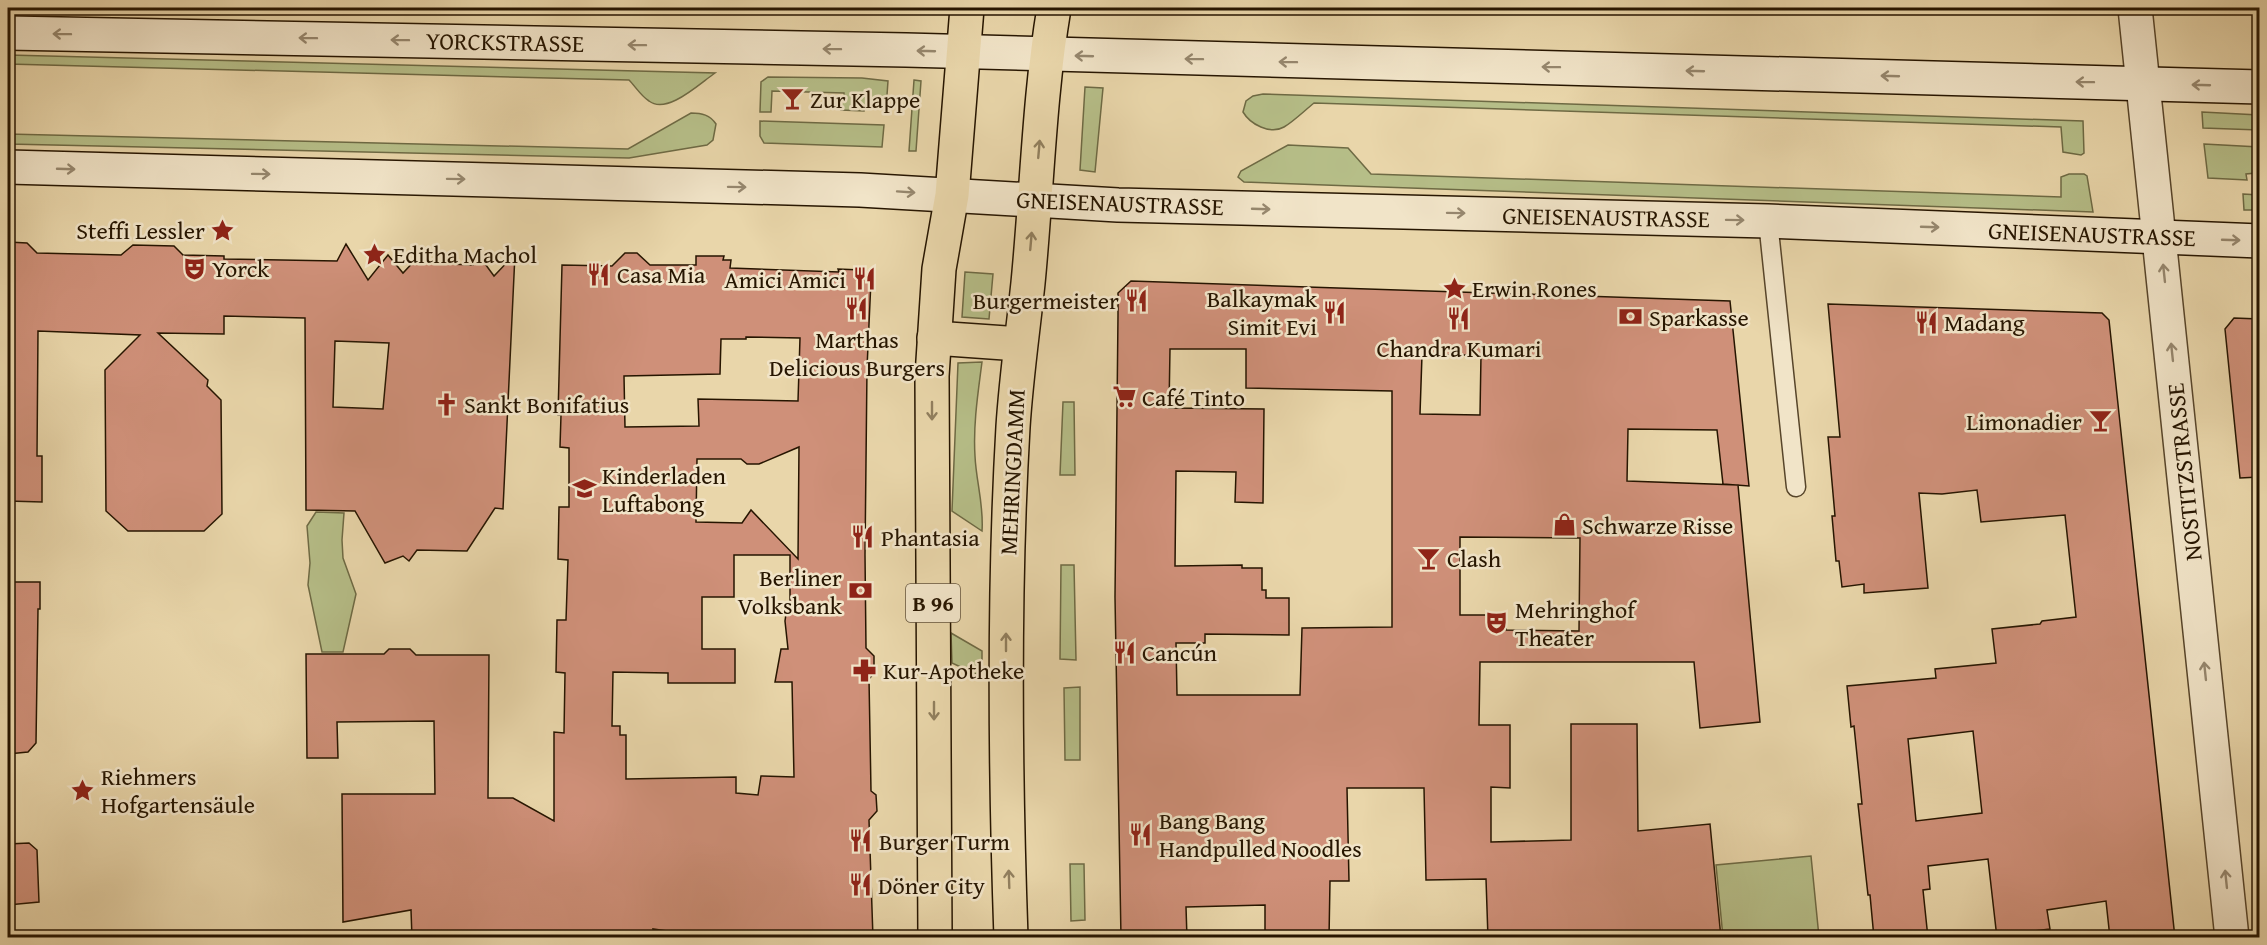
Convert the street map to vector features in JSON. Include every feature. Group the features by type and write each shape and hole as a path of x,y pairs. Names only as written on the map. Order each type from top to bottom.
{"main road":[{"name":"B 96","path":"935,938 932,388 939,269 952,195 967,8"},
{"name":"MEHRINGDAMM","path":"1011,938 1006,801 1006,637 1010,487 1020,344 1035,200 1046,55 1054,8"},
{"name":"NOSTITZSTRASSE","path":"2135,8 2232,938"},
{"name":"YORCKSTRASSE","path":"8,33 1046,55"},
{"path":"1046,55 2259,87"},
{"path":"8,167 860,190 952,195"},
{"name":"GNEISENAUSTRASSE","path":"952,195 1207,208 1768,221 2259,241"},
{"path":"934,338 1020,344"}],"lane":[{"path":"1768,221 1796,487"}],"green space":[{"path":"8,55 715,73 674,101 656,104 646,99 629,80 8,64"},
{"path":"768,77 862,78 888,81 886,109 864,105 864,111 841,110 844,93 772,91 771,112 760,112 761,82"},
{"path":"914,80 921,81 916,151 909,151"},
{"path":"1085,87 1103,88 1095,172 1080,170"},
{"path":"1263,94 2083,121 2084,153 2081,155 2063,152 2061,127 1314,103 1284,127 1273,130 1255,124 1243,112 1246,101 1253,96"},
{"path":"2202,112 2259,115 2259,130 2203,128"},
{"path":"691,113 705,115 716,124 713,140 707,145 629,158 8,144 8,134 628,149"},
{"path":"760,121 884,125 882,147 764,143 760,136"},
{"path":"2204,144 2259,147 2259,168 2256,169 2256,173 2246,174 2247,180 2208,178"},
{"path":"1288,145 1348,148 1371,174 2061,197 2061,177 2069,174 2084,174 2087,176 2093,212 1244,182 1238,177 1241,171"},
{"path":"2243,194 2259,195 2259,210 2244,210"},
{"path":"965,272 993,274 989,319 962,317"},
{"path":"982,362 976,409 975,444 982,531 952,511 958,363"},
{"path":"1063,402 1074,402 1075,475 1060,475"},
{"path":"316,512 344,513 343,558 356,594 343,652 322,652 308,585 310,563 307,526"},
{"path":"1061,565 1074,565 1076,660 1060,659"},
{"path":"951,633 982,651 982,677 952,663"},
{"path":"1080,687 1080,760 1065,760 1064,688"},
{"path":"1811,856 1819,937 1723,937 1716,865"},
{"path":"1070,864 1084,864 1085,920 1071,921"}],"building":[{"path":"8,242 27,243 37,253 121,255 133,245 174,246 183,255 224,256 224,259 337,261 346,244 368,280 388,255 403,273 419,256 425,263 473,265 480,257 494,276 515,254 503,509 495,508 467,551 417,550 409,561 403,556 385,563 355,511 306,510 305,318 224,316 224,334 158,333 208,380 207,386 221,400 222,514 204,531 128,531 106,511 105,370 140,335 38,331 37,456 42,456 42,502 8,501","holes":["335,341 389,343 383,409 333,407"]},
{"path":"625,253 637,253 650,265 696,265 696,256 724,256 723,260 731,260 730,268 839,272 838,269 861,270 871,280 867,368 865,555 866,648 874,656 874,673 869,679 871,791 876,795 877,811 869,820 873,938 714,938 653,929 654,938 412,938 411,910 343,922 342,794 435,794 434,721 337,722 338,758 307,758 306,654 384,654 389,649 410,649 416,655 489,655 488,798 513,798 554,821 554,732 564,733 565,673 556,672 557,620 566,620 568,560 558,559 559,507 569,507 569,448 560,447 561,415 558,415 562,265 612,266","holes":["746,337 800,338 798,401 698,399 699,426 625,427 624,376 720,374 721,339 746,339","799,447 798,559 751,510 742,523 696,522 697,459 741,459 747,464 759,464","734,555 790,555 790,611 786,614 785,621 788,649 781,649 775,682 792,682 794,777 761,776 758,795 736,793 736,777 626,779 626,735 620,735 620,726 612,726 613,672 668,673 668,683 735,683 735,649 702,649 702,597 734,597"]},
{"path":"1131,281 1730,301 1749,486 1738,485 1760,722 1700,728 1694,662 1480,662 1479,725 1510,725 1510,788 1491,787 1491,842 1571,840 1571,724 1637,724 1638,831 1710,824 1721,938 1656,938 1651,932 1560,934 1557,938 1488,938 1486,879 1426,880 1424,788 1347,788 1349,881 1330,881 1329,938 1265,938 1265,905 1186,907 1187,938 1121,938 1115,597 1118,293","holes":["1170,349 1246,349 1246,388 1392,391 1392,627 1302,628 1300,695 1177,695 1176,643 1205,643 1205,634 1289,635 1289,598 1266,598 1266,590 1262,590 1262,568 1242,568 1242,565 1175,566 1176,471 1236,472 1235,502 1263,503 1264,409 1169,408","1422,355 1481,355 1480,415 1420,414","1628,429 1717,430 1723,484 1734,485 1627,481","1460,537 1580,538 1579,631 1506,630 1506,615 1460,615"]},
{"path":"1828,304 2102,313 2109,320 2175,938 2110,938 2106,901 2047,910 2050,929 2027,932 2028,938 1997,938 1988,859 1928,866 1930,889 1923,890 1928,938 1874,938 1858,804 1862,804 1854,726 1851,727 1847,686 1936,678 1935,669 1996,663 1992,629 2040,624 2042,621 2076,617 2065,515 1981,522 1977,490 1942,494 1919,493 1928,588 1864,593 1864,584 1842,587 1839,561 1836,561 1832,516 1835,516 1828,437 1840,437","holes":["1973,731 1982,813 1916,821 1908,739"]},
{"path":"2234,318 2259,319 2259,477 2240,478 2225,329"},
{"path":"8,582 40,582 40,609 38,609 36,743 28,752 8,754"},
{"path":"29,843 37,850 39,902 8,905 8,844"}],"place":[{"name":"Zur Klappe","path":"792,99"},
{"name":"Steffi Lessler","path":"223,230"},
{"name":"Editha Machol","path":"375,254"},
{"name":"Yorck","path":"194,268"},
{"name":"Casa Mia","path":"599,274"},
{"name":"Amici Amici","path":"864,279"},
{"name":"Erwin Rones","path":"1454,288"},
{"name":"Burgermeister","path":"1137,300"},
{"name":"Marthas Delicious Burgers","path":"857,309"},
{"name":"Balkaymak Simit Evi","path":"1335,312"},
{"name":"Sparkasse","path":"1631,317"},
{"name":"Chandra Kumari","path":"1459,318"},
{"name":"Madang","path":"1926,322"},
{"name":"Café Tinto","path":"1124,397"},
{"name":"Sankt Bonifatius","path":"446,404"},
{"name":"Limonadier","path":"2100,421"},
{"name":"Kinderladen Luftabong","path":"584,489"},
{"name":"Schwarze Risse","path":"1564,525"},
{"name":"Phantasia","path":"863,537"},
{"name":"Clash","path":"1429,558"},
{"name":"Berliner Volksbank","path":"860,591"},
{"name":"Mehringhof Theater","path":"1497,623"},
{"name":"Cancún","path":"1124,652"},
{"name":"Kur-Apotheke","path":"865,670"},
{"name":"Riehmers Hofgartensäule","path":"83,790"},
{"name":"Bang Bang Handpulled Noodles","path":"1141,834"},
{"name":"Burger Turm","path":"861,841"},
{"name":"Döner City","path":"860,885"}]}
